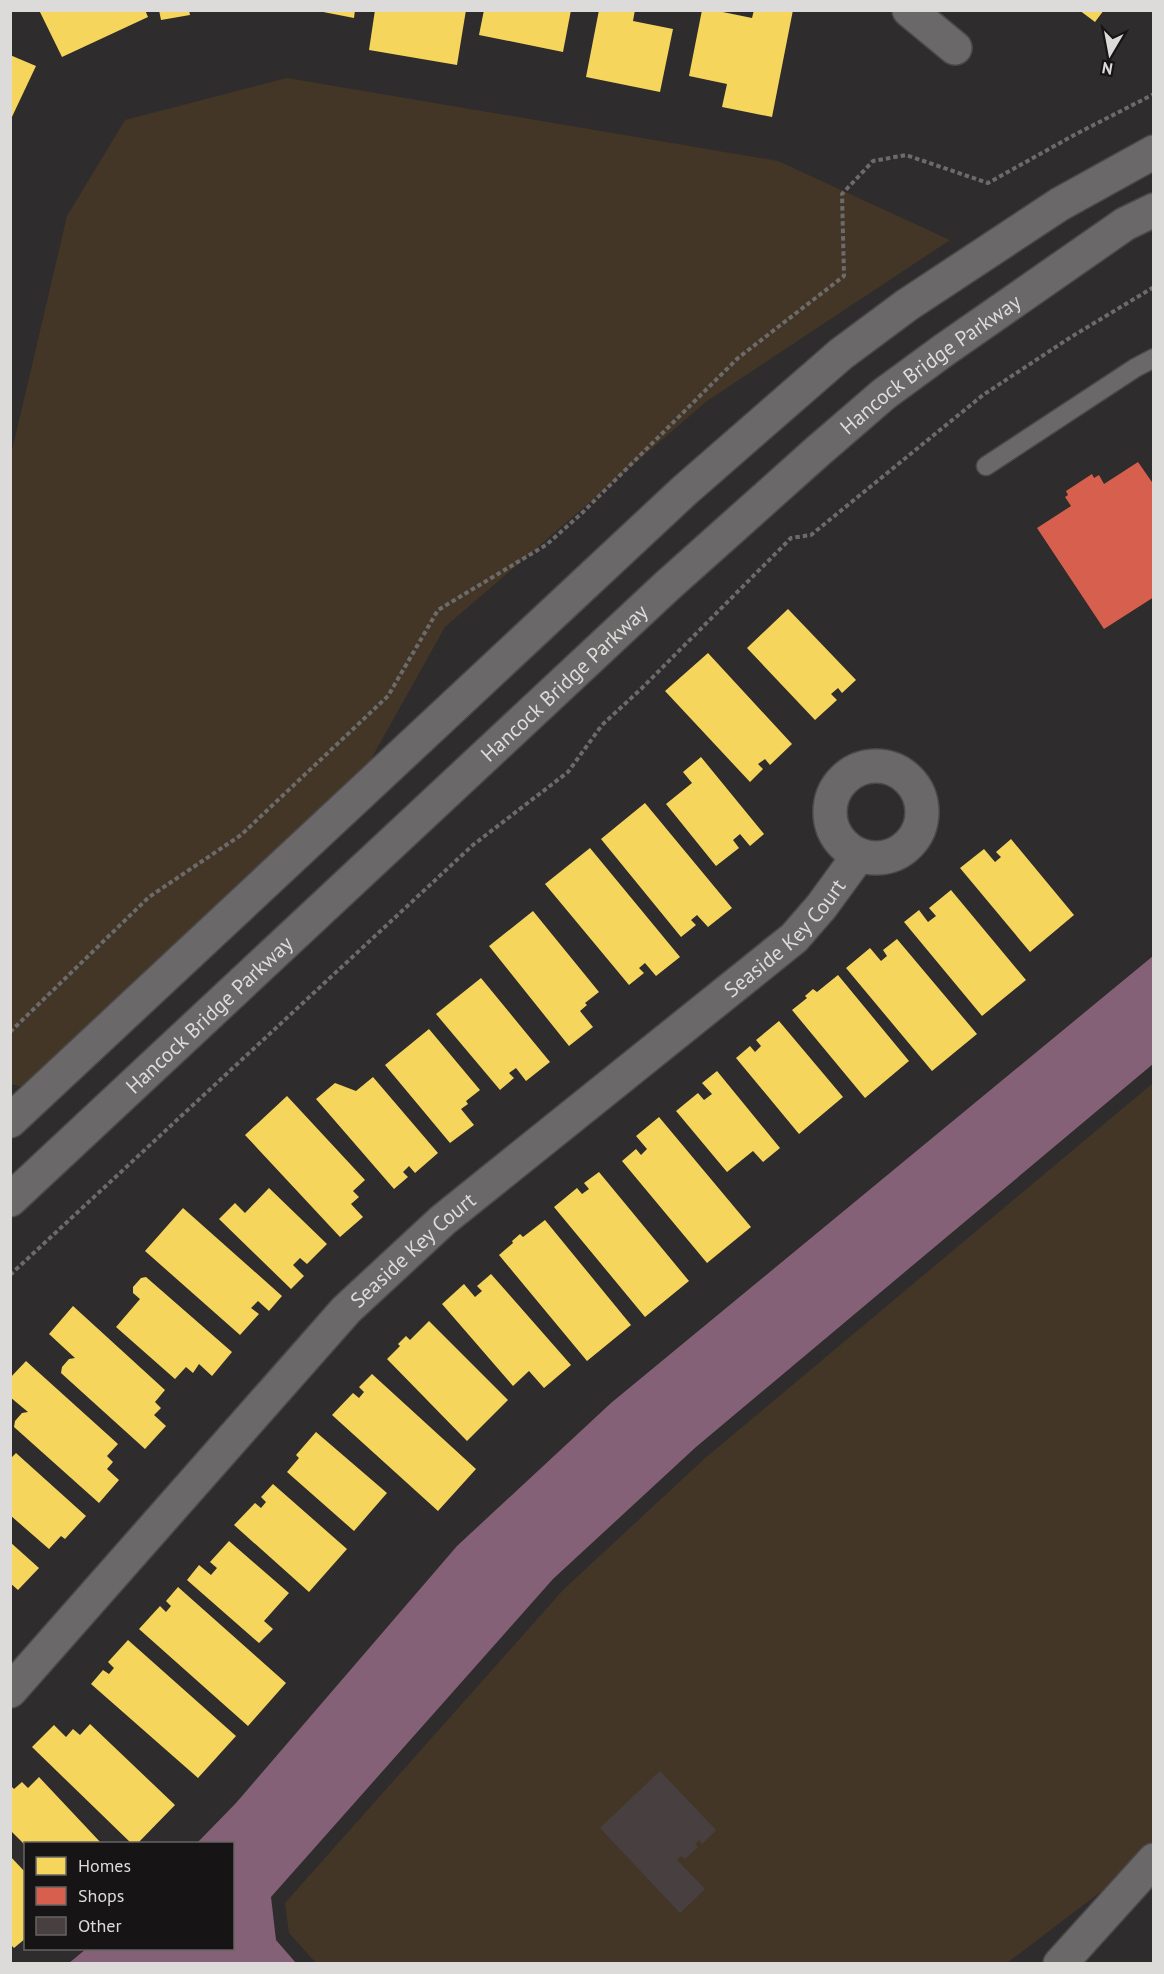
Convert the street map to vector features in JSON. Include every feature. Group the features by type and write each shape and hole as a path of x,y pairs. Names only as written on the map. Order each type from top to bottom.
{"main road":[{"path":"909,10 955,48"},
{"path":"10,1121 675,499 841,354 907,305 1060,204 1154,152"},
{"name":"Hancock Bridge Parkway","path":"10,1200 667,586 818,451 884,394 944,350 1125,224 1154,210"},
{"name":"Seaside Key Court","path":"10,1691 346,1310 443,1220 794,938 821,907 859,855"},
{"path":"1060,1964 1154,1860"}],"lane":[{"path":"986,466 1135,368 1154,358"}],"path":[{"path":"10,1032 149,897 241,835 388,696 438,610 546,545 581,514 738,358 844,276 842,194 873,162 906,155 988,183 1154,94"},
{"path":"10,1275 473,846 568,772 602,725 641,689 791,538 811,535 983,395 1071,337 1154,287"}],"shaded area":[{"path":"287,78 778,161 950,240 707,401 445,627 370,761 23,1087 10,1084 10,459 67,216 125,120"},
{"path":"1153,956 1153,1064 696,1447 553,1579 271,1897 276,1940 296,1963 69,1963 85,1950 234,1950 234,1842 198,1842 236,1803 457,1546 611,1403"},
{"path":"1153,1083 1153,1852 1007,1963 316,1963 289,1933 285,1903 563,1590 704,1459"}],"building: Homes":[{"path":"39,10 145,10 148,17 62,57"},
{"path":"159,10 189,10 190,15 161,20"},
{"path":"313,10 355,10 354,18"},
{"path":"375,10 466,10 457,65 369,50"},
{"path":"484,10 571,10 563,52 479,35"},
{"path":"599,10 635,10 633,21 673,29 660,92 586,77"},
{"path":"702,10 752,18 754,10 793,10 772,117 722,107 727,84 689,76"},
{"path":"1079,10 1104,10 1095,22"},
{"path":"10,55 36,66 10,121"},
{"path":"788,609 856,680 842,693 838,688 831,694 837,700 815,720 747,648"},
{"path":"708,653 792,744 770,765 765,759 758,764 763,769 750,782 665,691"},
{"path":"701,757 764,834 750,846 740,834 733,840 739,848 716,866 666,804 692,783 683,772"},
{"path":"645,803 732,908 708,927 697,915 691,920 696,925 681,937 601,839"},
{"path":"1011,839 1074,915 1030,952 960,868 984,849 995,862 1001,857 996,852"},
{"path":"590,848 680,957 656,976 645,963 639,968 644,973 629,985 545,884"},
{"path":"951,890 1026,980 982,1016 904,922 919,910 928,922 936,916 929,908"},
{"path":"533,911 599,992 585,1003 587,1005 580,1011 593,1027 569,1046 489,946"},
{"path":"897,939 977,1034 932,1071 846,968 870,948 881,961 887,956 883,950"},
{"path":"838,975 909,1061 865,1098 792,1010 807,998 805,996 813,989 817,992"},
{"path":"481,978 550,1062 526,1081 516,1068 509,1073 514,1078 500,1090 436,1014"},
{"path":"779,1021 843,1097 799,1134 736,1058 750,1046 755,1052 761,1046 756,1040"},
{"path":"429,1029 480,1090 466,1101 468,1104 461,1109 474,1125 450,1143 385,1065"},
{"path":"717,1071 780,1148 763,1162 753,1151 727,1172 676,1111 698,1093 704,1100 712,1094 702,1083"},
{"path":"373,1077 438,1153 415,1173 409,1166 403,1172 408,1177 394,1189 316,1099 335,1083 356,1091"},
{"path":"287,1096 365,1180 353,1191 359,1197 351,1204 363,1217 340,1237 245,1135"},
{"path":"659,1117 751,1227 707,1263 622,1161 636,1149 641,1155 647,1149 636,1136"},
{"path":"599,1172 689,1281 645,1317 554,1207 577,1188 582,1194 589,1189 584,1183"},
{"path":"269,1188 327,1244 307,1264 300,1258 293,1265 304,1276 291,1289 219,1219 235,1203 245,1213"},
{"path":"183,1208 282,1296 269,1311 258,1301 251,1308 259,1314 240,1335 145,1251"},
{"path":"545,1220 631,1325 587,1361 499,1255 520,1234 523,1237"},
{"path":"491,1274 571,1365 544,1388 529,1371 513,1386 442,1304 464,1284 475,1297 482,1291 477,1286"},
{"path":"146,1277 232,1352 212,1376 199,1364 193,1373 186,1367 175,1379 116,1327 140,1299 133,1293 133,1287 141,1278"},
{"path":"73,1306 165,1390 155,1402 161,1408 154,1415 166,1426 145,1449 61,1373 62,1367 69,1359 75,1358 49,1334"},
{"path":"429,1321 508,1400 467,1441 387,1359 406,1336 410,1340"},
{"path":"26,1361 118,1444 107,1456 113,1462 107,1469 119,1480 99,1503 14,1427 15,1421 22,1413 28,1412 10,1397 10,1378"},
{"path":"372,1374 476,1469 438,1511 332,1415 353,1393 359,1398 364,1392 359,1387"},
{"path":"316,1432 387,1493 354,1531 287,1472 299,1458 296,1455"},
{"path":"16,1453 86,1516 65,1539 61,1536 49,1549 10,1515 10,1459"},
{"path":"273,1484 347,1549 309,1592 234,1525 255,1503 261,1508 266,1502 261,1497"},
{"path":"229,1541 289,1593 264,1621 273,1629 259,1643 187,1580 199,1565 211,1575 217,1568 210,1562"},
{"path":"10,1542 39,1568 18,1590 10,1583"},
{"path":"178,1587 286,1683 248,1726 139,1629 160,1606 166,1612 171,1606 166,1601"},
{"path":"128,1640 236,1736 198,1778 91,1684 103,1670 109,1674 114,1668 108,1662"},
{"path":"90,1724 175,1805 139,1842 130,1842 32,1747 54,1725 66,1737 73,1729 80,1735"},
{"path":"39,1777 100,1842 24,1842 24,1844 10,1830 10,1785 14,1789 22,1782 28,1788"},
{"path":"10,1856 24,1871 24,1940 14,1948 10,1944"}],"building: Shops":[{"path":"1138,462 1154,485 1154,597 1104,629 1037,528 1071,506 1065,497 1068,495 1066,491 1092,474 1094,478 1099,475 1104,484"}],"building: Other":[{"path":"660,1771 716,1830 702,1844 699,1840 695,1844 698,1847 685,1859 681,1856 677,1860 705,1889 680,1913 600,1828"}]}
